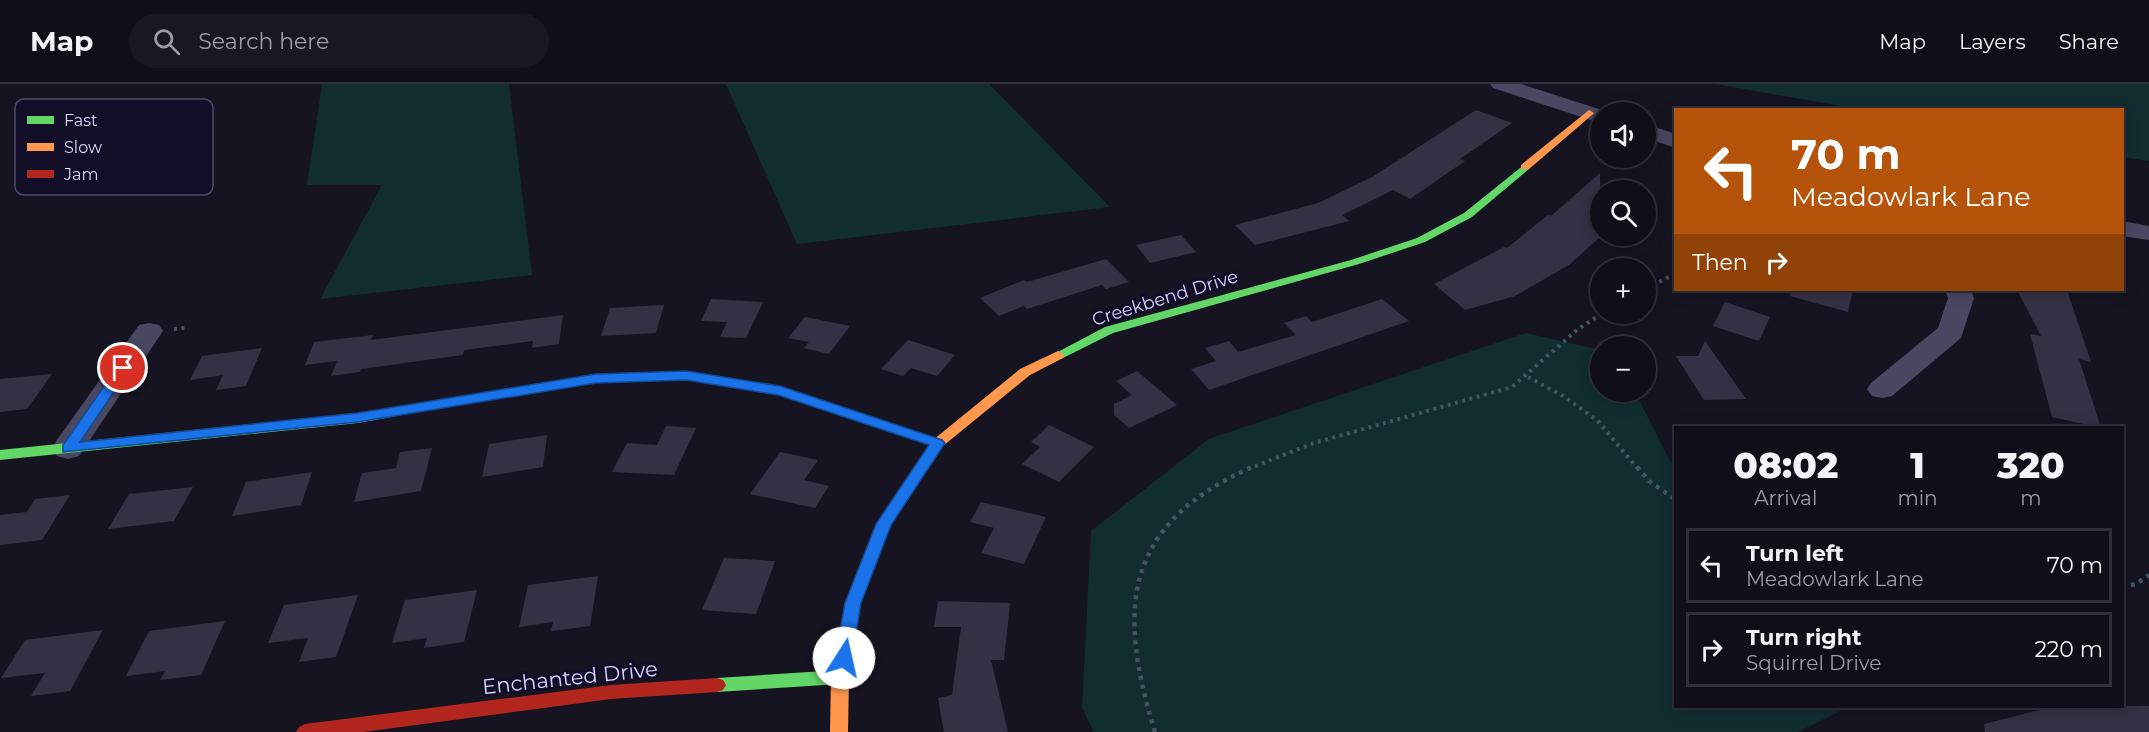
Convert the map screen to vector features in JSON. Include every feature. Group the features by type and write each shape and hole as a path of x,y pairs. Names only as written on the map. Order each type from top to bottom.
{"street":[{"path":"1500,84 1590,113"},
{"name":"Creekbend Drive","path":"839,732 840,677 853,603 884,524 938,443 1025,372 1109,330 1355,262 1421,240 1468,215 1590,119"},
{"path":"1656,134 1674,140"},
{"path":"2124,228 2149,232"},
{"path":"1882,389 1951,332 1961,298 1958,291"},
{"path":"68,448 149,331"},
{"path":"0,454 358,418 596,378 686,375 780,391 938,443"},
{"name":"Enchanted Drive","path":"305,732 611,692 840,677"}],"path":[{"path":"1656,284 1674,274"},
{"path":"1155,732 1139,680 1133,614 1137,580 1156,540 1191,503 1244,468 1300,446 1512,387 1528,377 1590,319"},
{"path":"1528,377 1563,396 1597,420 1649,481 1674,499"},
{"path":"2124,587 2136,584 2149,575"}],"green space":[{"path":"322,84 509,84 532,275 320,299 382,185 307,185"},
{"path":"726,84 989,84 1110,207 797,244"},
{"path":"1715,84 2149,84 2149,161 2124,157 2124,108 1852,108"},
{"path":"1526,333 1590,348 1590,402 1640,402 1674,469 1674,708 1846,708 1798,732 1094,732 1082,708 1091,531 1209,439"}],"building":[{"path":"1476,110 1512,123 1460,159 1465,161 1410,199 1393,190 1342,215 1349,221 1255,245 1235,225 1318,203 1372,177"},
{"path":"1600,173 1600,180 1592,180"},
{"path":"1590,182 1590,246 1569,265 1515,296 1465,310 1434,284 1504,247 1507,248 1548,215 1551,216"},
{"path":"1181,235 1196,252 1150,263 1136,245"},
{"path":"1106,259 1129,282 1106,289 1102,285 1027,309 1024,306 999,316 980,298 1024,280 1027,282"},
{"path":"1791,291 1853,291 1848,312 1790,296"},
{"path":"2018,291 2067,291 2091,362 2079,359 2100,426 2052,417 2030,334 2041,336"},
{"path":"711,299 763,302 746,338 720,337 727,322 701,321"},
{"path":"1382,299 1409,321 1209,390 1191,369 1216,361 1205,348 1229,341 1238,352 1296,335 1284,323 1306,316 1312,322"},
{"path":"1725,302 1770,317 1759,341 1713,326"},
{"path":"664,305 656,333 601,336 610,308"},
{"path":"563,315 559,344 532,348 533,341 464,350 463,355 361,369 360,372 331,376 337,361 305,365 314,342 373,335 371,340"},
{"path":"805,317 850,326 829,354 804,348 809,342 788,338"},
{"path":"908,340 955,355 937,376 911,368 903,376 881,369"},
{"path":"1705,341 1746,399 1704,400 1676,356 1698,356"},
{"path":"262,348 246,386 216,390 223,375 190,380 202,356"},
{"path":"1137,371 1177,405 1129,428 1114,415 1114,404 1132,395 1116,381"},
{"path":"52,374 27,409 0,412 0,379"},
{"path":"1049,425 1094,447 1059,482 1022,464 1040,447 1031,442"},
{"path":"666,426 696,428 674,475 612,472 627,443 657,445"},
{"path":"547,435 543,467 482,477 489,444"},
{"path":"432,448 421,491 354,502 362,473 396,468 400,452"},
{"path":"780,452 818,460 804,480 829,486 815,508 750,494"},
{"path":"312,472 301,505 232,516 246,482"},
{"path":"193,487 174,521 108,529 129,494"},
{"path":"70,495 42,540 0,545 0,515 27,512 35,499"},
{"path":"981,502 1046,517 1024,564 981,553 994,528 970,522"},
{"path":"724,558 775,561 756,614 702,610"},
{"path":"598,576 590,626 551,631 553,622 519,627 528,585"},
{"path":"477,590 464,642 424,648 427,638 392,643 405,600"},
{"path":"358,595 336,657 299,662 308,638 268,643 284,605"},
{"path":"938,601 1010,603 1004,660 991,660 1008,732 944,732 938,698 952,695 961,627 934,627"},
{"path":"225,621 201,675 160,680 165,671 126,676 149,631"},
{"path":"103,630 70,691 31,696 45,673 1,678 25,640"},
{"path":"2149,706 2149,732 1985,732 1984,724 2047,708"}],"traffic: fast":[{"path":"1058,355 1109,330 1355,262 1421,240 1468,215 1525,167"},
{"path":"0,455 358,418 440,404"},
{"path":"717,685 840,677"}],"traffic: slow":[{"path":"1525,167 1589,113"},
{"path":"839,732 840,677 853,603 884,524 938,443 1025,372 1058,355"}],"traffic: jam":[{"path":"440,404 596,378 686,375 780,391 938,443"},
{"path":"305,732 611,692 717,685"}],"route":[{"path":"123,368 68,448 358,418 596,378 686,375 780,391 938,443 884,524 853,603 844,658"}]}
